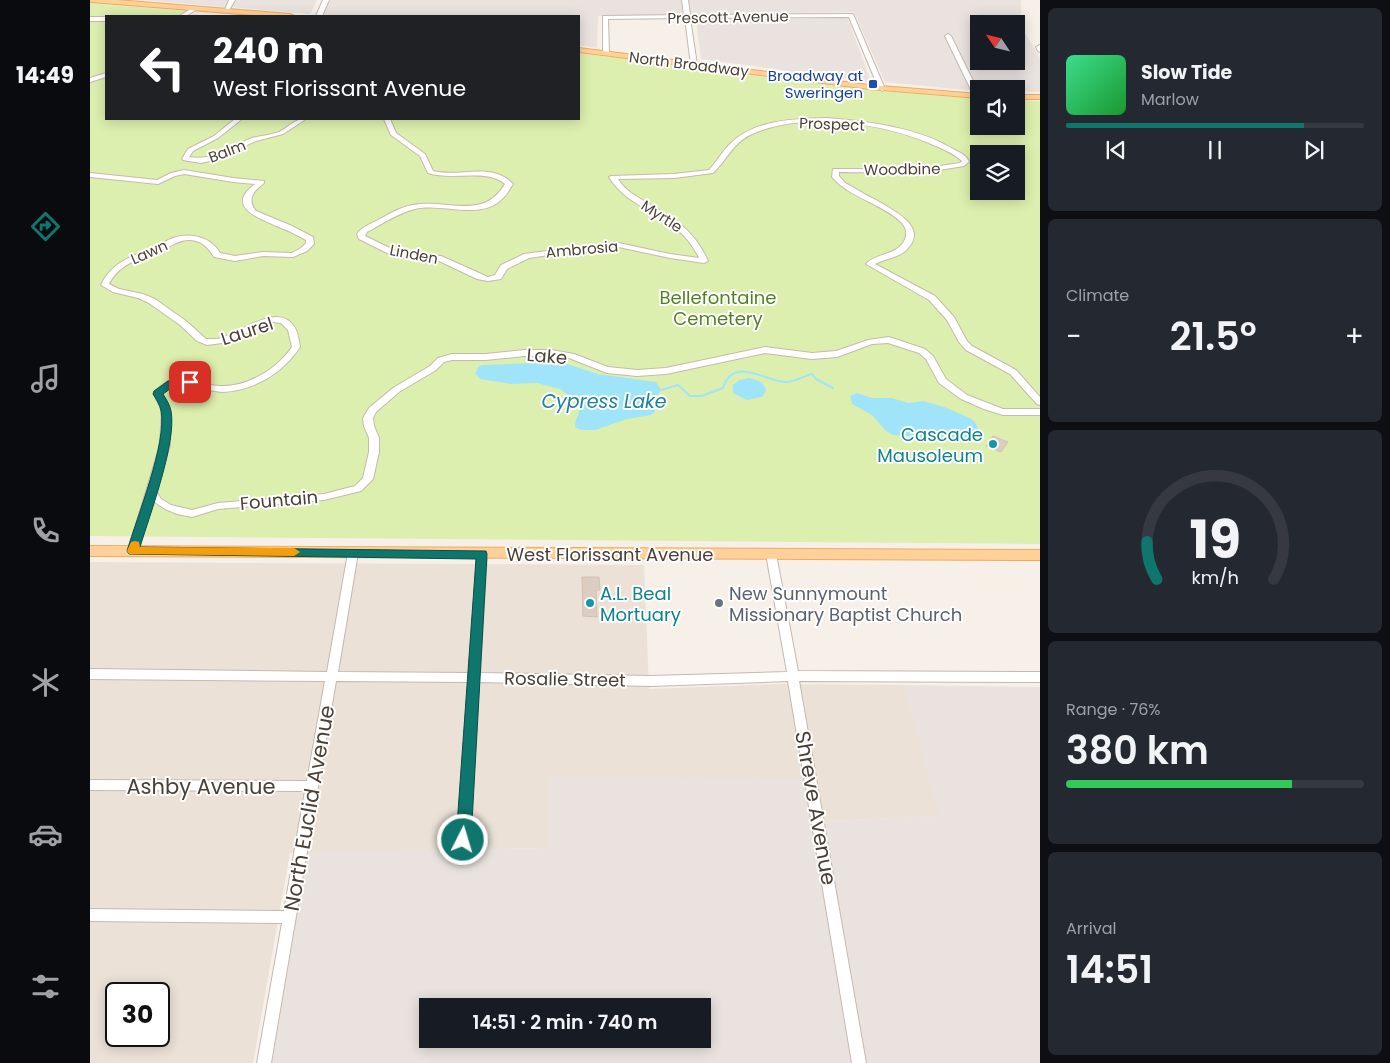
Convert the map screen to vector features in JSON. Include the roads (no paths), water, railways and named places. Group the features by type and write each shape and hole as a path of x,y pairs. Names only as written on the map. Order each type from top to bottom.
{"main road":[{"path":"91,0 135,2 277,15"},
{"name":"North Broadway","path":"580,50 882,88 970,95"},
{"path":"1025,97 1040,97"},
{"name":"West Florissant Avenue","path":"90,551 1040,555"}],"street":[{"path":"226,11 232,0"},
{"path":"319,15 326,0"},
{"path":"685,0 689,17 694,65"},
{"path":"184,15 196,8"},
{"name":"Prescott Avenue","path":"606,53 605,17 851,15 882,88"},
{"path":"90,19 105,19"},
{"path":"948,36 970,80"},
{"path":"90,80 105,75"},
{"name":"Balm","path":"238,120 216,137 190,150 184,157 185,159 201,161 219,156 254,140 289,129 301,120"},
{"name":"Linden","path":"387,120 393,134 423,155 427,168 432,173 444,176 476,174 498,176 509,184 502,195 484,207 474,209 418,206 399,212 361,234 362,237 398,255 438,258 480,277 488,279 498,277"},
{"name":"Prospect","path":"613,177 674,176 711,172 730,147 749,133 773,125 803,121 856,123 919,135 947,147 965,159"},
{"name":"Woodbine","path":"965,159 966,162 962,165 927,170 836,170 836,177 843,184 897,215 910,228 908,243 901,250 870,264 932,298 952,319 968,348 1013,372 1040,402"},
{"name":"Lawn","path":"90,175 158,182 178,172 262,182 250,191 247,198 248,208 252,214 290,228 310,239 310,244 303,251 284,256 265,253 242,259 231,259 217,255 212,246 206,242 188,238 178,239 131,259 117,268 106,280 105,285 109,289 150,300 184,324 199,339 208,342"},
{"name":"Myrtle","path":"613,177 616,184 623,191 659,212 688,234 698,246 704,261"},
{"name":"Ambrosia","path":"498,277 504,267 528,256 562,251 594,250 614,244 704,261"},
{"name":"Laurel","path":"152,493 167,426 166,410 158,394 162,388 171,383 184,382 221,389 243,386 258,380 282,364 291,357 296,347 292,328 286,322 278,319 262,322 228,338 208,342"},
{"name":"Lake","path":"374,438 368,418 372,410 396,390 446,358 551,353 571,356 606,370 636,373 666,371 765,350 797,355 825,356 880,340 900,342 922,351 930,358 942,381 964,397 1002,412 1040,412"},
{"name":"Fountain","path":"152,493 158,501 168,507 192,514 232,504 293,501 349,492 364,485 368,479 374,452 374,438"},
{"path":"133,551 152,493"},
{"name":"North Euclid Avenue","path":"264,1063 353,553"},
{"path":"463,840 482,554"},
{"name":"Shreve Avenue","path":"771,554 794,676 859,1063"},
{"name":"Rosalie Street","path":"90,674 651,680 794,676 1040,676"},
{"name":"Ashby Avenue","path":"90,785 312,786"},
{"path":"90,915 290,917"}],"water":[{"name":"Cypress Lake","path":"561,362 598,374 656,382 661,390 656,398 655,412 651,415 627,419 595,430 581,430 575,427 579,403 560,389 537,383 512,384 480,379 475,373 479,366 482,365"},
{"path":"749,378 764,385 766,391 762,397 747,400 733,393 733,385 739,380"},
{"path":"857,393 872,398 892,398 908,403 923,401 944,407 970,418 975,422 979,431 975,438 967,441 893,435 886,431 872,415 852,404 850,396"}],"waterway":[{"path":"661,390 678,385 690,396 702,396 723,388 728,378 734,373 742,372 786,382 812,374 816,379 833,388"}],"place":[{"name":"Broadway at Sweringen","path":"873,84"},
{"name":"Cascade Mausoleum","path":"993,444"},
{"name":"A.L. Beal Mortuary","path":"590,603"},
{"name":"New Sunnymount Missionary Baptist Church","path":"719,603"}],"park label":[{"name":"Bellefontaine Cemetery","path":"718,307"}]}
